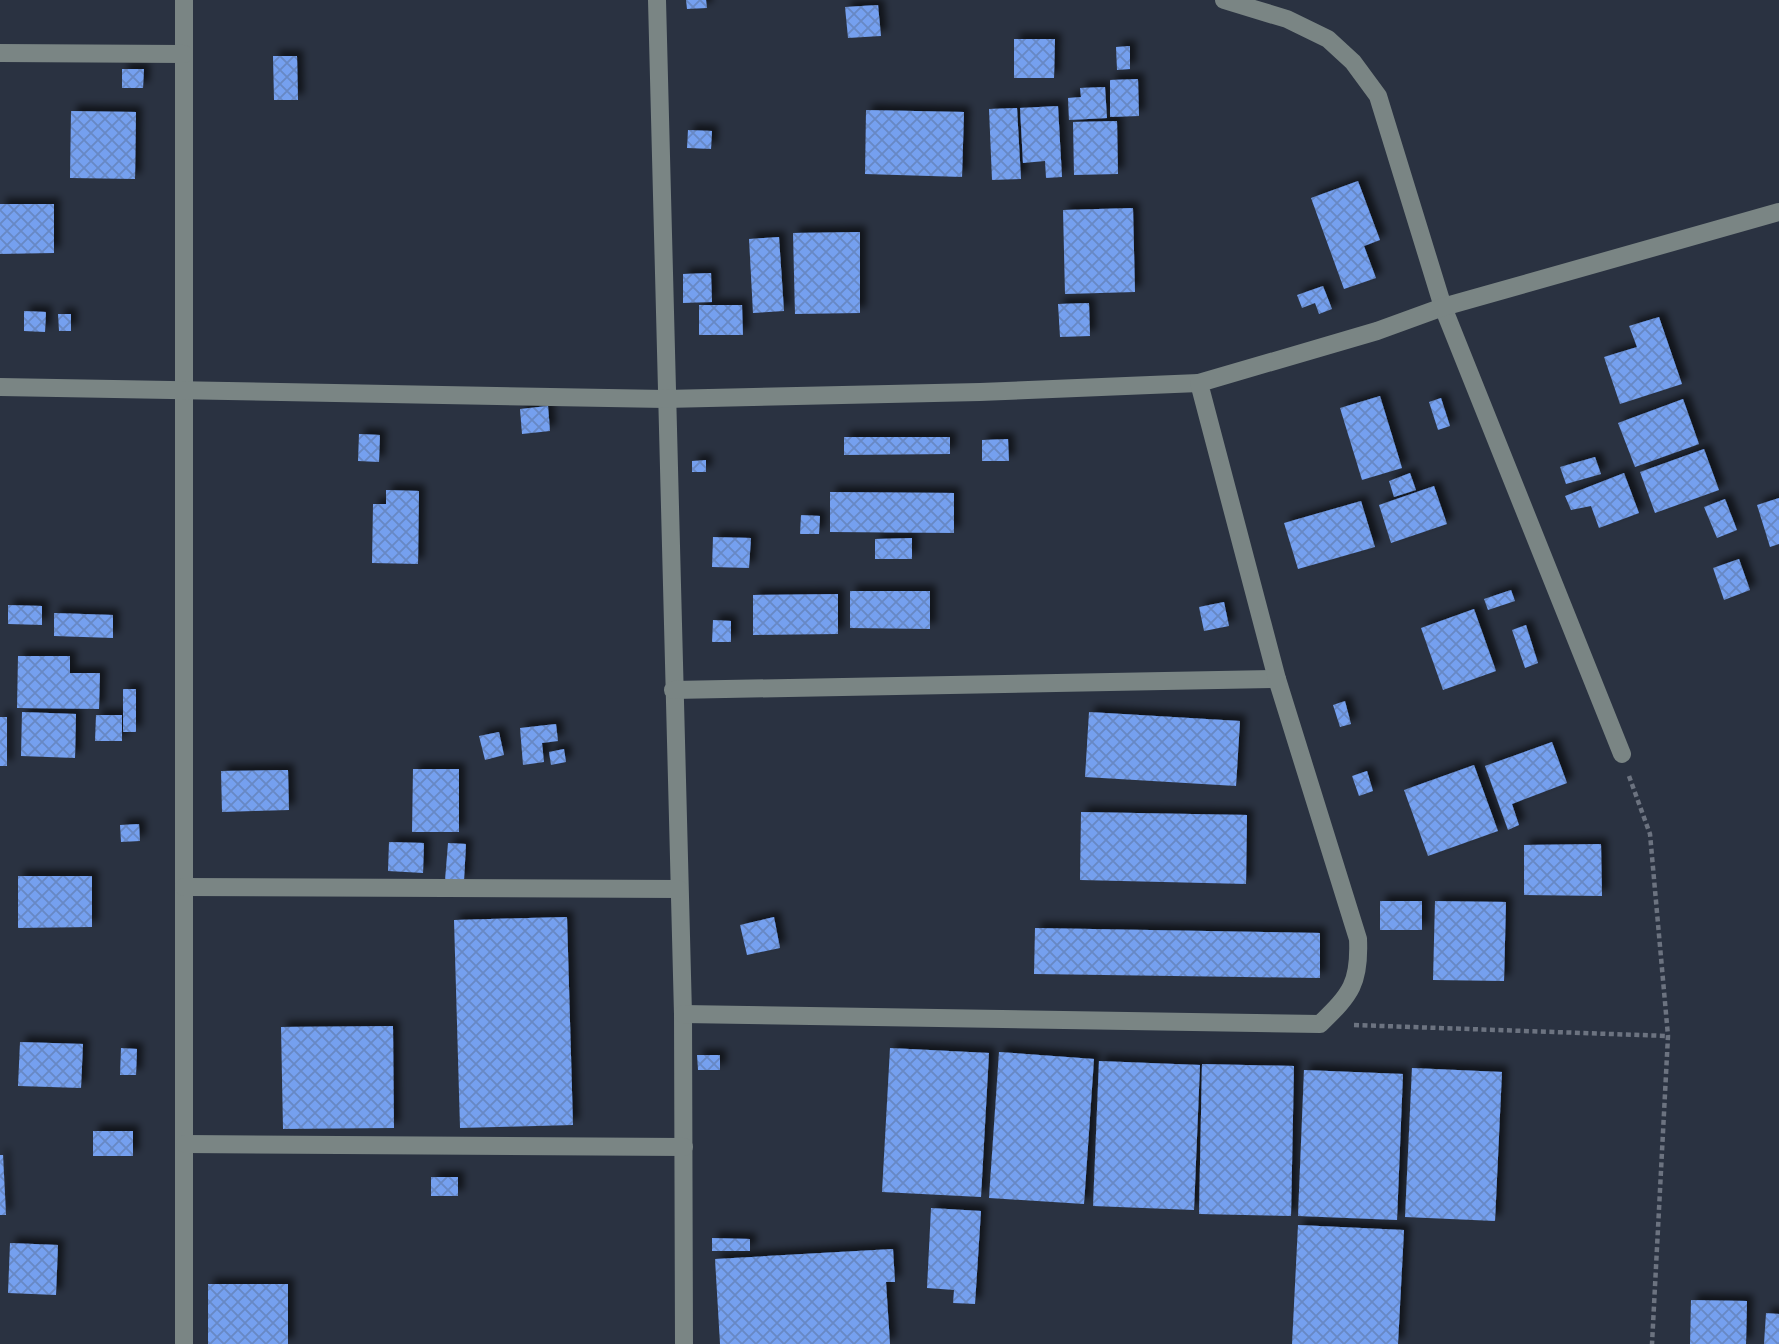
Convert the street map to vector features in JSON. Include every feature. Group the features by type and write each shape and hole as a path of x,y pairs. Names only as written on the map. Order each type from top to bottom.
{"street":[{"path":"184,0 184,1344"},
{"path":"657,0 665,399 683,1014 684,1344"},
{"path":"1224,0 1287,19 1328,39 1353,62 1378,96 1443,307 1622,754"},
{"path":"0,54 184,54"},
{"path":"0,387 665,399 980,392 1199,383 1377,331 1443,307 1779,212"},
{"path":"683,1014 1320,1024 1349,995 1357,981 1359,939 1277,679 1199,383"},
{"path":"673,690 1277,679"},
{"path":"184,887 679,889"},
{"path":"185,1144 684,1147"}],"path":[{"path":"1622,754 1650,834 1668,1036 1652,1344"},
{"path":"1320,1024 1668,1036"}],"building":[{"path":"686,0 706,0 707,8 687,9"},
{"path":"878,5 881,36 848,38 845,7"},
{"path":"1014,39 1055,39 1054,78 1014,78"},
{"path":"1130,46 1130,69 1117,70 1116,47"},
{"path":"273,56 297,56 298,100 274,100"},
{"path":"122,69 144,69 143,88 122,88"},
{"path":"1138,79 1139,116 1110,117 1110,80"},
{"path":"1105,87 1107,118 1069,120 1068,98 1081,97 1080,88"},
{"path":"1058,106 1062,177 1046,178 1045,161 1023,163 1020,108"},
{"path":"1017,108 1021,179 992,180 989,109"},
{"path":"866,110 964,112 962,177 865,174"},
{"path":"71,111 136,112 135,179 70,178"},
{"path":"1117,121 1118,174 1074,175 1073,122"},
{"path":"688,130 712,131 711,149 687,148"},
{"path":"1358,181 1380,240 1364,246 1376,278 1344,289 1311,198"},
{"path":"0,204 54,204 54,253 0,254"},
{"path":"1133,208 1135,292 1065,294 1063,210"},
{"path":"860,232 860,313 795,314 793,233"},
{"path":"779,237 784,311 753,313 749,239"},
{"path":"711,273 712,302 683,303 683,274"},
{"path":"1323,286 1332,309 1319,314 1315,303 1302,308 1297,295"},
{"path":"1089,303 1090,336 1060,337 1058,304"},
{"path":"699,305 742,305 743,335 699,335"},
{"path":"24,311 46,312 45,332 24,331"},
{"path":"58,314 71,314 71,331 59,331"},
{"path":"1659,317 1682,384 1620,404 1604,357 1637,347 1629,326"},
{"path":"1380,396 1402,468 1362,480 1340,408"},
{"path":"1441,398 1450,426 1438,430 1429,402"},
{"path":"1683,399 1699,444 1635,467 1618,423"},
{"path":"548,406 550,431 522,434 520,409"},
{"path":"359,434 380,435 379,462 358,461"},
{"path":"844,437 950,437 950,454 844,455"},
{"path":"1008,439 1009,461 982,461 982,440"},
{"path":"1704,449 1719,490 1655,513 1640,472"},
{"path":"1595,457 1601,474 1566,484 1560,467"},
{"path":"706,460 706,472 692,472 692,461"},
{"path":"1410,473 1416,490 1394,497 1389,481"},
{"path":"1624,473 1639,513 1599,528 1591,506 1571,510 1565,496"},
{"path":"1434,486 1447,524 1391,543 1379,505"},
{"path":"386,490 419,491 418,564 372,563 373,504 386,504"},
{"path":"830,492 954,493 954,533 830,532"},
{"path":"1779,498 1779,544 1770,547 1757,505"},
{"path":"1725,499 1737,530 1717,538 1704,507"},
{"path":"1361,501 1375,547 1298,569 1284,523"},
{"path":"801,515 820,516 819,534 800,534"},
{"path":"713,537 751,538 749,568 712,567"},
{"path":"912,538 912,559 875,559 875,539"},
{"path":"1739,559 1750,590 1724,600 1713,568"},
{"path":"1511,590 1515,601 1488,610 1484,599"},
{"path":"850,591 930,591 930,629 850,628"},
{"path":"838,594 838,634 753,635 753,595"},
{"path":"1224,602 1229,626 1204,631 1199,607"},
{"path":"8,605 42,606 42,625 8,624"},
{"path":"1474,609 1496,671 1443,690 1421,628"},
{"path":"54,613 113,615 113,638 54,636"},
{"path":"713,620 731,621 731,642 712,642"},
{"path":"1526,625 1538,663 1525,668 1512,630"},
{"path":"18,656 70,656 70,673 100,673 99,709 17,708"},
{"path":"123,689 136,689 136,732 123,732"},
{"path":"1345,701 1351,724 1340,727 1333,705"},
{"path":"22,712 76,714 75,758 21,756"},
{"path":"1089,712 1240,721 1236,786 1085,777"},
{"path":"96,715 122,715 122,741 95,741"},
{"path":"0,717 7,717 7,766 0,766"},
{"path":"556,724 558,741 542,743 544,762 523,765 520,728"},
{"path":"499,732 504,755 485,760 479,736"},
{"path":"1552,742 1567,783 1512,804 1519,825 1508,830 1485,766"},
{"path":"564,749 566,762 551,765 549,752"},
{"path":"1474,765 1498,831 1428,856 1404,790"},
{"path":"413,769 459,769 459,832 412,832"},
{"path":"288,770 289,810 222,812 221,771"},
{"path":"1367,771 1373,791 1359,796 1352,776"},
{"path":"1081,812 1247,815 1246,884 1080,880"},
{"path":"139,824 140,841 121,842 120,825"},
{"path":"389,842 424,843 423,873 388,871"},
{"path":"448,843 466,844 464,881 445,880"},
{"path":"1601,844 1602,896 1524,895 1524,845"},
{"path":"18,876 92,876 92,927 18,928"},
{"path":"1380,901 1422,901 1422,930 1380,930"},
{"path":"1435,901 1506,902 1504,981 1433,980"},
{"path":"567,917 573,1125 460,1128 454,920"},
{"path":"774,917 780,948 747,955 740,925"},
{"path":"1035,928 1320,933 1320,978 1034,974"},
{"path":"393,1026 394,1128 283,1129 281,1027"},
{"path":"20,1042 83,1044 81,1088 18,1086"},
{"path":"121,1048 137,1049 136,1075 120,1075"},
{"path":"890,1048 989,1053 981,1197 882,1192"},
{"path":"999,1052 1094,1059 1084,1204 989,1198"},
{"path":"697,1055 720,1055 720,1070 698,1070"},
{"path":"1099,1061 1200,1065 1194,1210 1093,1206"},
{"path":"1202,1064 1294,1066 1291,1216 1199,1214"},
{"path":"1412,1068 1502,1072 1495,1221 1405,1217"},
{"path":"1304,1070 1403,1074 1397,1220 1298,1216"},
{"path":"93,1131 133,1131 133,1156 93,1156"},
{"path":"0,1155 3,1155 6,1215 0,1215"},
{"path":"431,1177 458,1177 458,1196 431,1196"},
{"path":"931,1208 981,1211 975,1304 953,1303 954,1290 927,1288"},
{"path":"1298,1225 1404,1230 1398,1344 1292,1344"},
{"path":"712,1238 750,1239 750,1251 712,1251"},
{"path":"10,1243 58,1245 56,1295 8,1293"},
{"path":"893,1249 895,1282 886,1282 890,1344 720,1344 715,1259"},
{"path":"208,1284 288,1284 288,1344 208,1344"},
{"path":"1691,1300 1747,1301 1746,1344 1690,1344"},
{"path":"1766,1313 1779,1314 1779,1344 1764,1344"}]}
